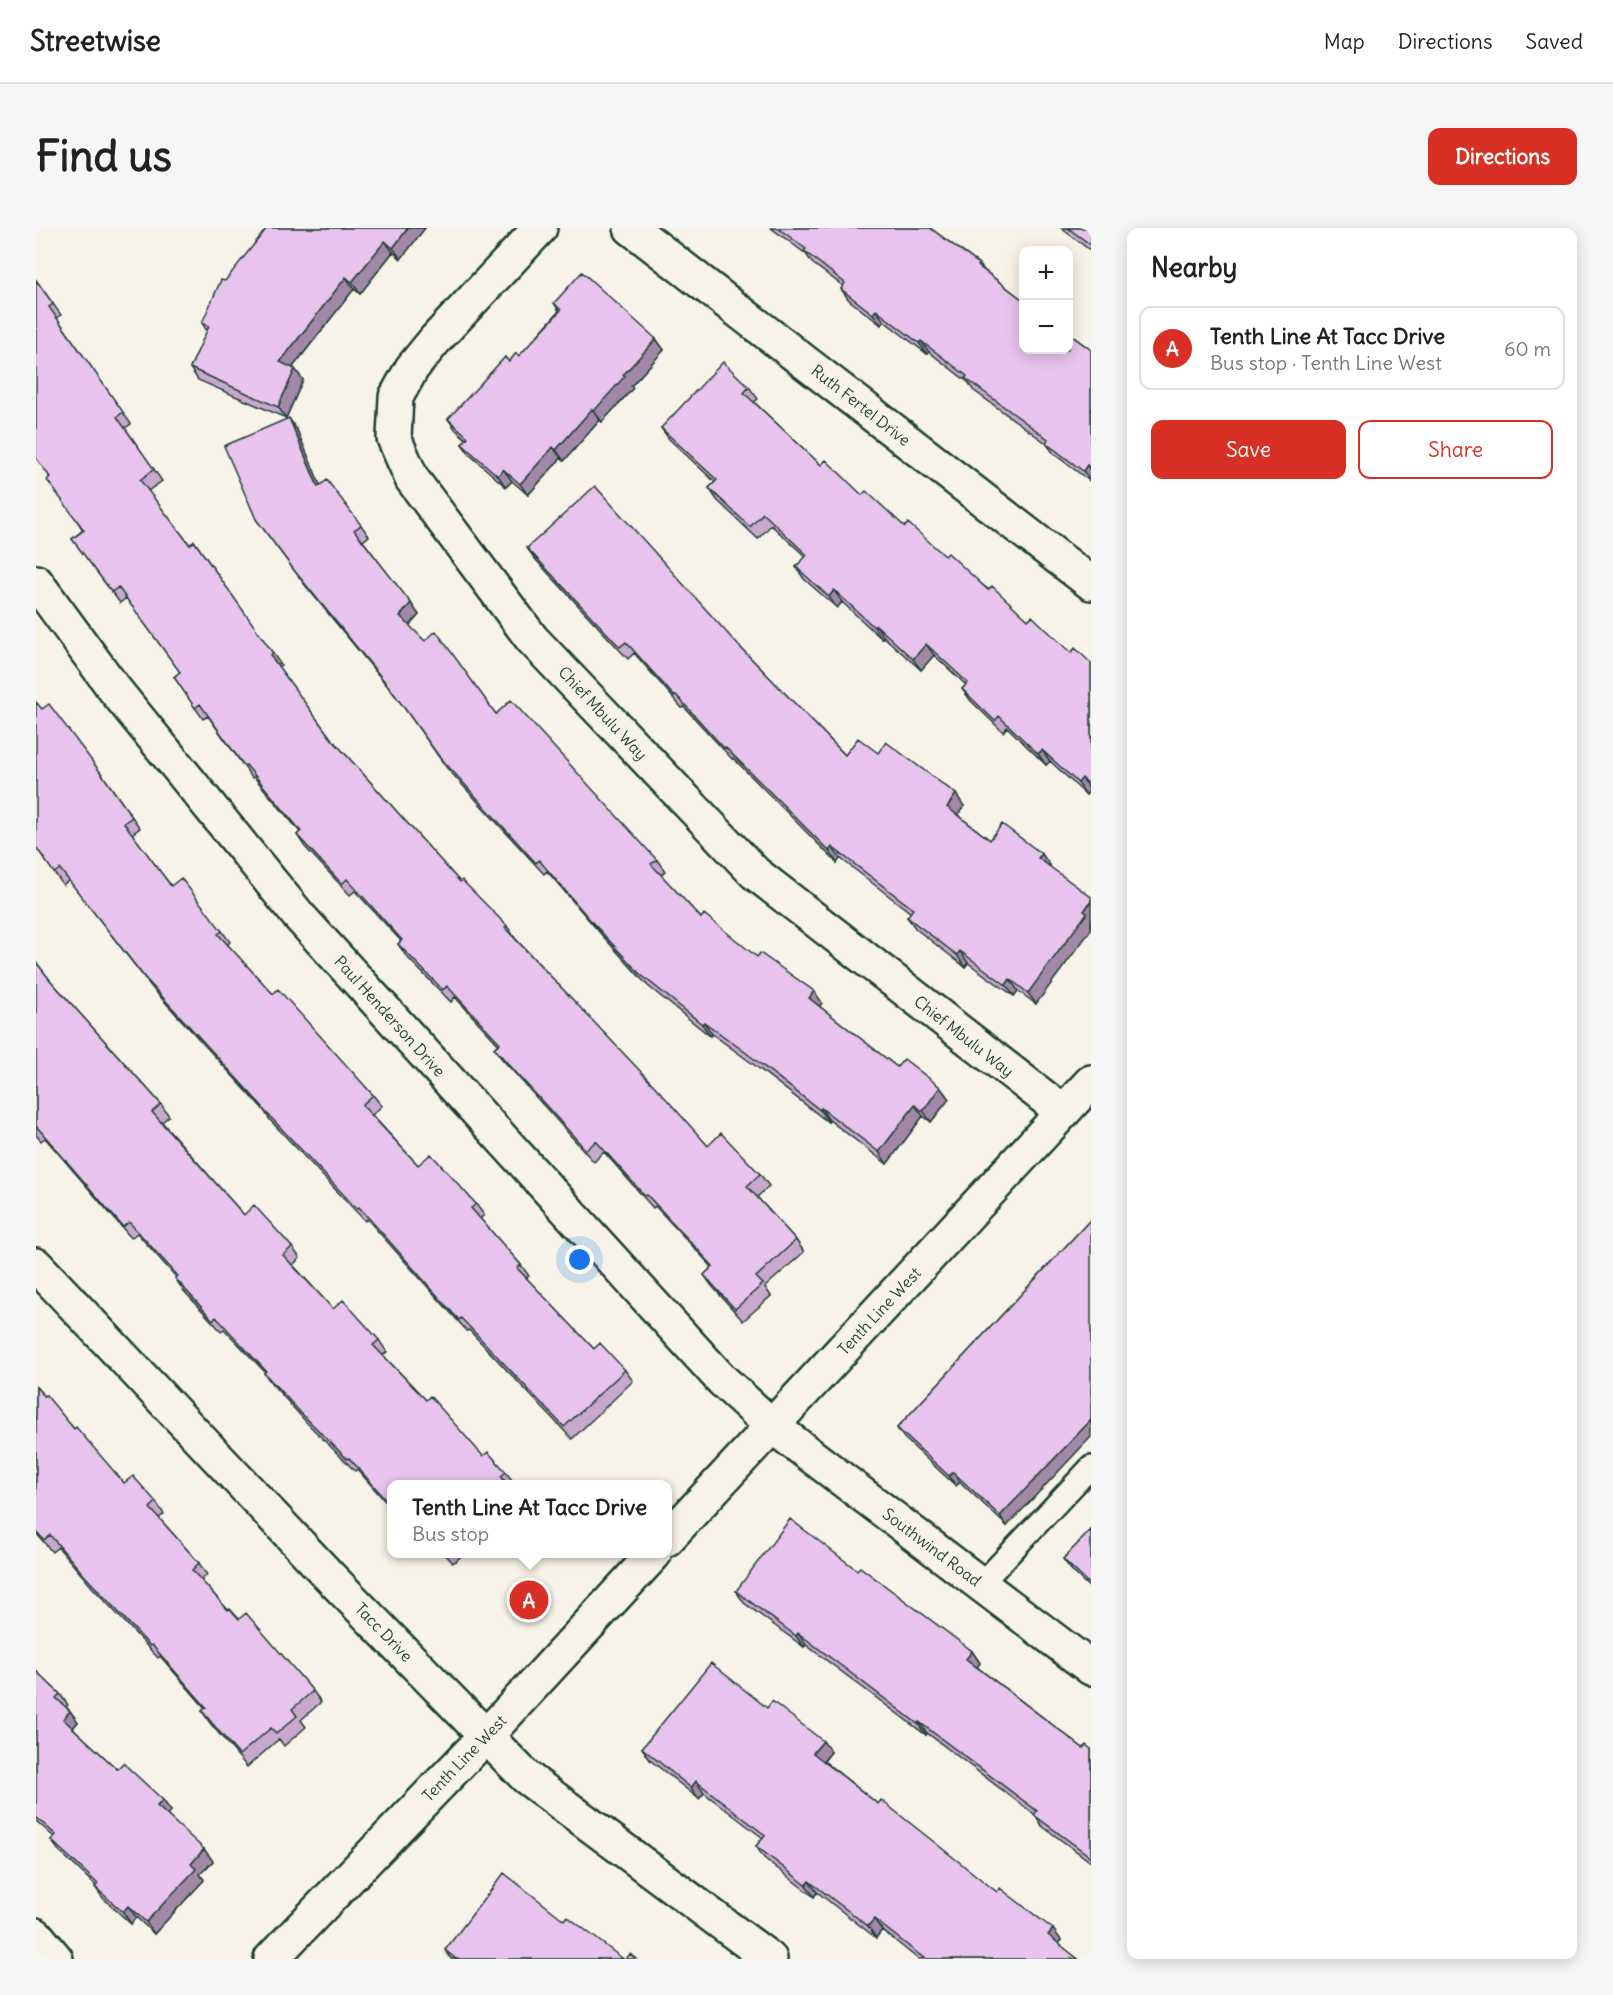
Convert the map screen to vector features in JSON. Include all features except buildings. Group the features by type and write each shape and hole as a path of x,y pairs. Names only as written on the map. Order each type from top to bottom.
{"street":[{"name":"Chief Mbulu Way","path":"540,228 435,340 412,368 396,397 393,438 412,479 532,639 755,873 1063,1112"},
{"name":"Ruth Fertel Drive","path":"631,228 1091,583"},
{"name":"Paul Henderson Drive","path":"36,582 115,690 298,915 722,1380 772,1426"},
{"name":"Tenth Line West","path":"672,1534 1091,1082"},
{"name":"Tacc Drive","path":"36,1265 331,1578 526,1777 770,1959"},
{"name":"Southwind Road","path":"772,1426 1091,1668"},
{"name":"Tenth Line West","path":"271,1959 486,1736 650,1558"},
{"path":"36,1935 57,1959"}],"lane":[{"path":"981,1584 1091,1467"}],"place":[{"name":"Tenth Line At Tacc Drive","path":"529,1600"}]}
